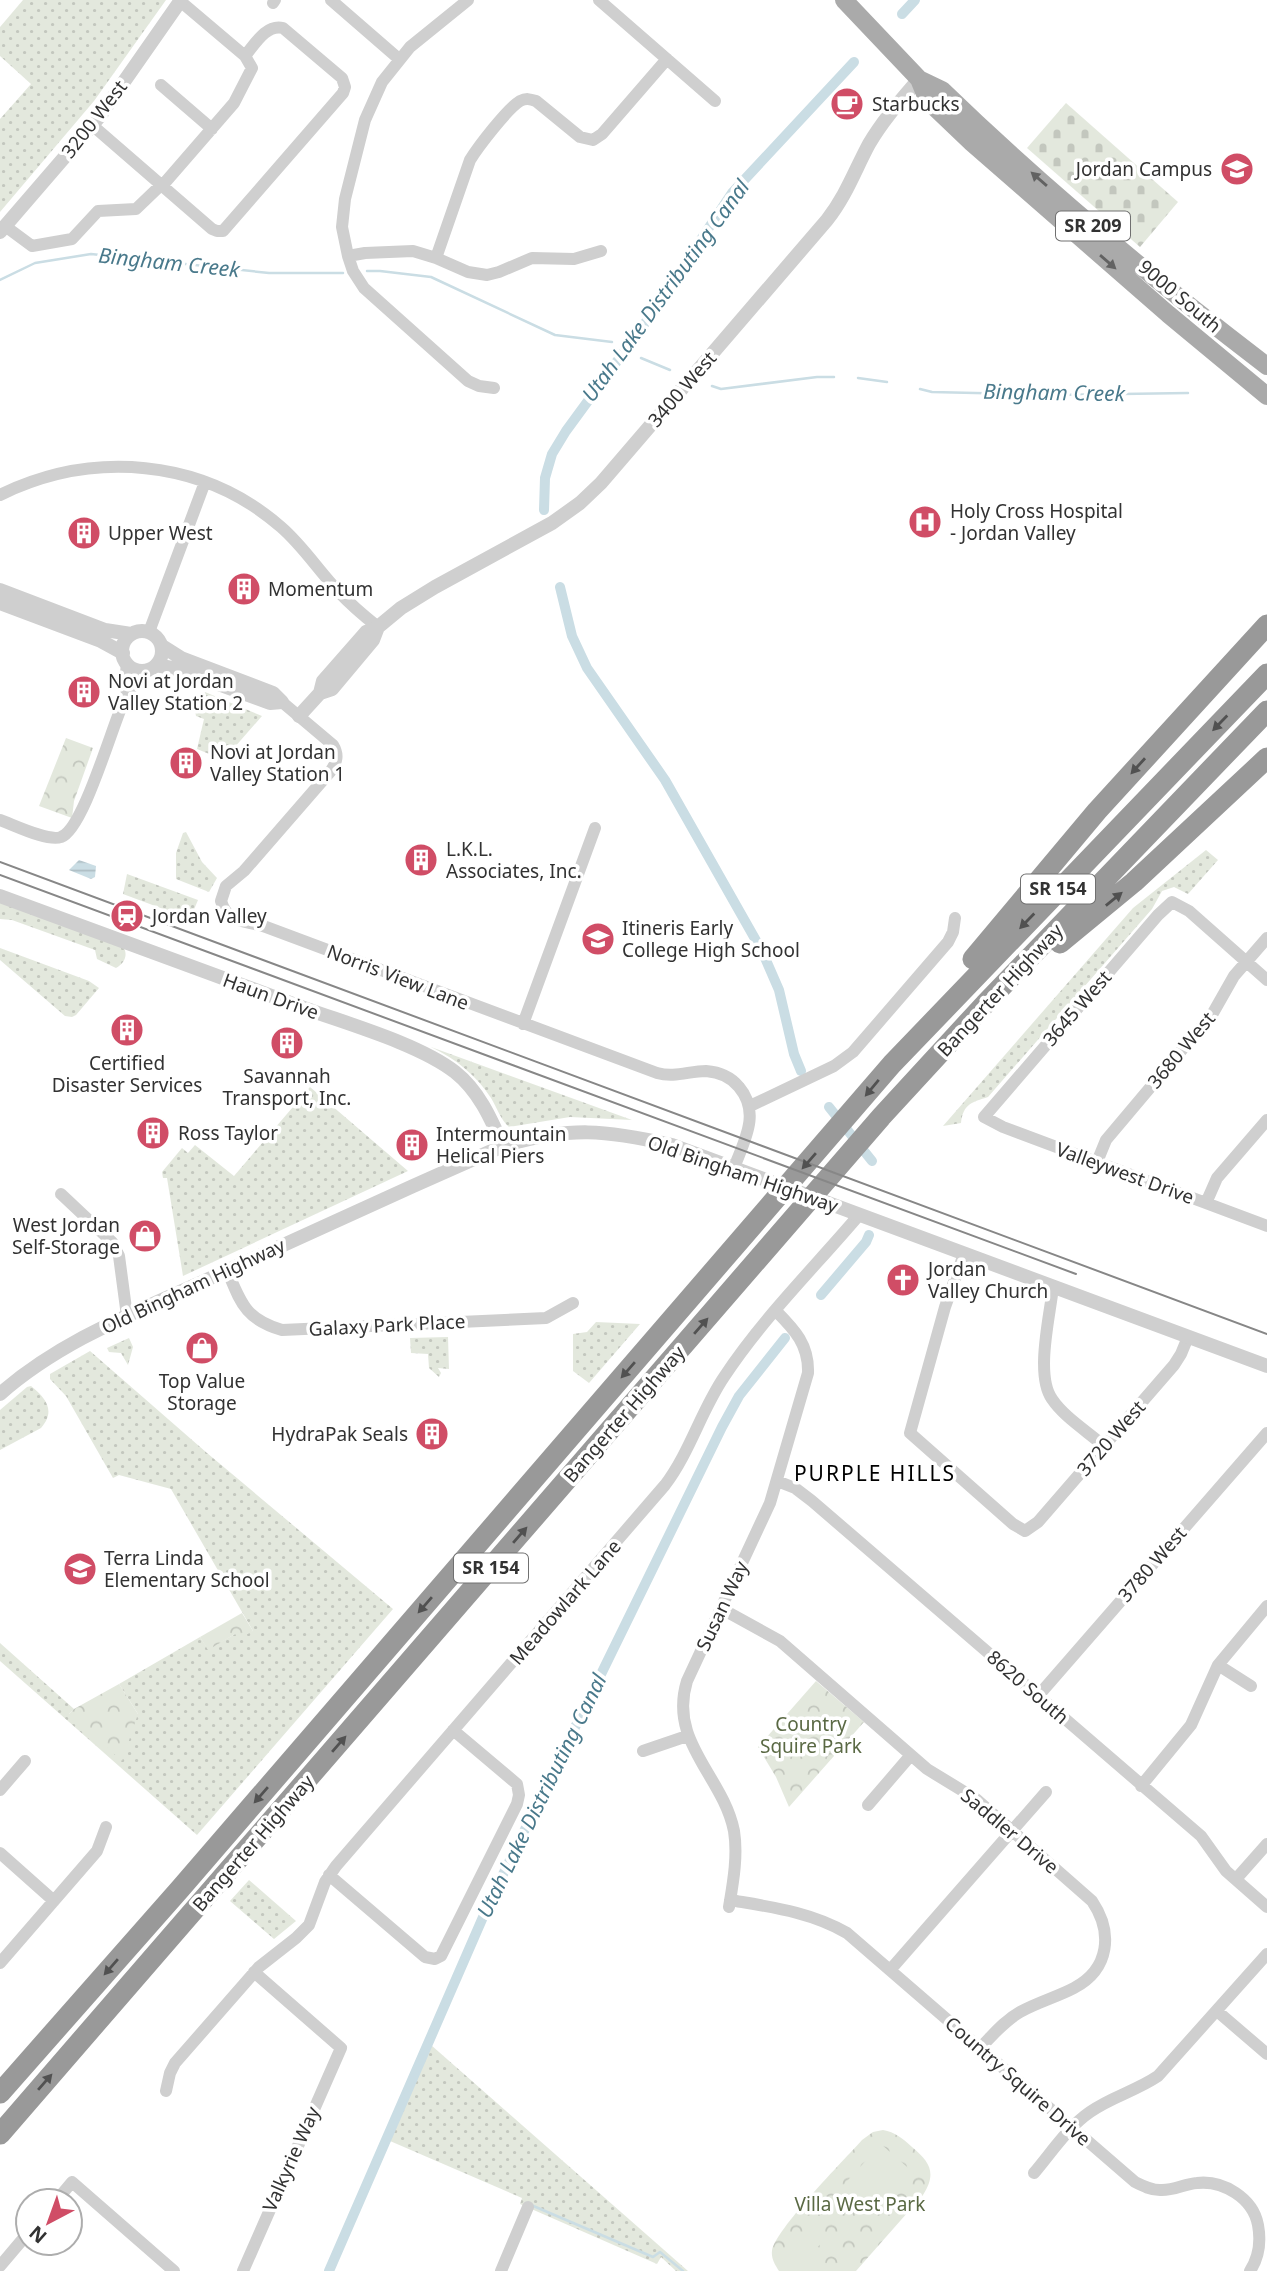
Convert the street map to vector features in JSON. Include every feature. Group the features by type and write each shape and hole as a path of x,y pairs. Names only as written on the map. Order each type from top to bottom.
{"highway":[{"path":"910,1045 920,1021 1097,811 1267,625"},
{"name":"Bangerter Highway","path":"0,2093 910,1045 1267,674"},
{"name":"Bangerter Highway","path":"0,2134 881,1117 985,1004 1267,711"},
{"path":"985,1004 1134,882 1267,758"}],"main road":[{"name":"9000 South","path":"844,0 919,79 929,102 972,143 1267,396"},
{"name":"9000 South","path":"919,79 942,90 1061,199 1203,318 1267,366"}],"street":[{"path":"3,229 32,246 70,240 98,211 136,209 162,186 234,103 250,75 251,64 181,0"},
{"name":"3200 West","path":"3,229 92,125 181,0"},
{"path":"331,0 399,59"},
{"path":"468,0 416,42 382,82 368,111 345,199 342,227 356,277 373,298 468,381 494,388"},
{"path":"604,2 715,101"},
{"path":"92,125 212,229 220,231 228,227 345,88 342,78 287,30 276,26 268,30 245,56"},
{"path":"436,258 470,160 519,102 529,98 536,101 580,137 593,140 602,134 667,59"},
{"name":"3400 West","path":"299,716 320,693 332,689 373,640 377,627 426,592 552,523 580,503 601,483 827,220 845,195 881,125 919,79"},
{"path":"161,85 212,129"},
{"path":"348,256 402,250 436,258 468,272 487,275 532,258 574,259 601,251"},
{"path":"0,495 58,473 107,467 159,469 205,482 250,503 283,528 298,542 336,589 377,627"},
{"path":"149,632 205,482"},
{"path":"0,590 104,630 131,634 149,632 162,646 181,658 273,693 299,716"},
{"path":"0,603 105,643 125,658 132,668 177,669 270,703 282,702"},
{"path":"127,694 123,646 131,634"},
{"path":"0,820 50,838 63,837 70,832 88,796 127,694 161,656 162,646"},
{"name":"Norris View Lane","path":"299,716 332,745 337,757 333,768 314,791 244,871 223,890 222,901 227,915 238,922 259,925 662,1075 707,1071 721,1074 737,1084 750,1106"},
{"path":"523,1024 596,828"},
{"name":"Haun Drive","path":"0,896 351,1025 435,1059 457,1073 473,1090 503,1146"},
{"name":"3645 West","path":"984,1117 1172,902 1189,911 1246,962"},
{"path":"734,1168 750,1126 750,1106 834,1066 853,1052 948,942 955,918"},
{"name":"3680 West","path":"1097,1162 1105,1140 1213,1013 1229,984 1267,938"},
{"path":"1246,962 1267,980"},
{"name":"Valleywest Drive","path":"984,1117 1003,1127 1267,1226"},
{"path":"1206,1203 1217,1178 1267,1120"},
{"name":"Old Bingham Highway","path":"0,1395 52,1354 227,1270 503,1146 539,1136 573,1132 621,1133 672,1145 1267,1366"},
{"path":"61,1194 112,1242 119,1256 127,1316"},
{"name":"Meadowlark Lane","path":"166,2091 173,2067 254,1972 309,1925 329,1875 665,1485 687,1450 725,1375 859,1215"},
{"name":"3720 West","path":"964,1254 945,1307 910,1433 1024,1531 1038,1522 1178,1360 1188,1337"},
{"name":"Galaxy Park Place","path":"227,1270 242,1306 251,1317 282,1330 547,1318 573,1303"},
{"path":"1053,1287 1044,1370 1045,1386 1061,1409 1104,1446"},
{"name":"Susan Way","path":"730,1903 734,1832 722,1798 687,1735 683,1716 685,1689 777,1481 808,1373 808,1355 797,1332 776,1311"},
{"name":"3780 West","path":"1038,1696 1267,1433"},
{"name":"8620 South","path":"777,1481 795,1488 812,1501 1201,1836 1226,1871 1267,1907"},
{"path":"1141,1786 1191,1725 1218,1665 1267,1606"},
{"name":"Saddler Drive","path":"722,1609 780,1641 934,1774 976,1799 1092,1901 1104,1921 1104,1953 1085,1981 1017,2014 1005,2022 980,2048"},
{"path":"1218,1665 1251,1686"},
{"path":"329,1875 425,1957 436,1959 441,1956 517,1804 519,1789 513,1780 453,1730"},
{"path":"643,1751 687,1735"},
{"path":"868,1805 911,1755"},
{"path":"0,1790 25,1761"},
{"path":"891,1969 1046,1791"},
{"path":"0,1963 97,1851 107,1827"},
{"path":"1236,1879 1267,1844"},
{"path":"0,1853 54,1901"},
{"name":"Country Squire Drive","path":"730,1903 800,1913 831,1924 862,1944 1123,2174 1146,2187 1172,2190 1197,2183 1210,2183 1235,2192 1256,2216 1259,2253 1250,2271"},
{"path":"1034,2173 1072,2129 1093,2110 1144,2086 1157,2076 1267,1954"},
{"name":"Valkyrie Way","path":"243,2271 341,2048 254,1972"},
{"path":"1217,2011 1267,2054"},
{"path":"84,2192 174,2271"},
{"path":"501,2271 528,2207"},
{"path":"0,2266 14,2250"}],"green space":[{"path":"23,0 166,0 94,101 0,212 0,119 31,84 0,56 0,27"},
{"path":"1066,103 1178,202 1140,247 1027,148"},
{"path":"205,692 262,716 227,756 219,758 197,749 204,719 196,716 195,711"},
{"path":"66,738 93,748 74,801 72,818 39,806"},
{"path":"186,832 202,862 217,878 209,892 176,879 176,853 183,833"},
{"path":"1206,850 1218,860 1188,894 1174,887 1162,891 1152,909 988,1097 969,1105 961,1123 943,1126 1133,908"},
{"path":"127,874 198,900 190,919 123,894"},
{"path":"0,902 124,948 125,960 116,968 97,959 95,950 12,920 0,919"},
{"path":"0,948 89,981 99,988 76,1015 65,1016 0,960"},
{"path":"431,1047 632,1120 570,1117 509,1127 491,1098 472,1075 457,1062"},
{"path":"310,1087 408,1171 183,1276 167,1178 163,1178 162,1172 182,1148 188,1153 195,1145 234,1176"},
{"path":"596,1322 640,1324 589,1383 573,1371 573,1334 587,1332"},
{"path":"448,1337 449,1369 438,1368 441,1373 439,1377 429,1368 428,1354 411,1353 410,1338"},
{"path":"129,1338 133,1347 128,1365 121,1353 109,1352 107,1348"},
{"path":"90,1351 393,1609 197,1835 0,1661 0,1643 74,1709 69,1714 138,1714 119,1684 200,1637 208,1649 235,1634 253,1631 171,1489 119,1475 113,1478 66,1396 50,1379 50,1374"},
{"path":"31,1386 45,1400 48,1416 41,1428 0,1450 0,1410"},
{"path":"242,1613 253,1631 239,1639 235,1634 208,1650 200,1637"},
{"name":"Country Squire Park","path":"816,1681 864,1722 789,1807 776,1777 758,1747"},
{"path":"119,1684 138,1714 122,1761 69,1714"},
{"path":"249,1880 296,1921 274,1939 230,1901"},
{"path":"431,2045 688,2271 676,2271 661,2257 657,2264 520,2204 522,2198 390,2141"},
{"name":"Villa West Park","path":"883,2130 902,2138 927,2163 930,2180 923,2195 856,2271 779,2271 772,2251 785,2228 811,2195 862,2140 873,2132"},
{"path":"881,2144 914,2173 871,2220 838,2191"},
{"path":"810,2231 823,2241 797,2271 784,2260"}],"shaded area":[{"path":"79,860 96,866 95,877 91,879 69,870"}],"waterway":[{"name":"Utah Lake Distributing Canal","path":"902,14 915,0"},
{"name":"Utah Lake Distributing Canal","path":"544,510 545,478 552,454 566,431 648,319 732,193 854,62"},
{"name":"Bingham Creek","path":"0,280 35,263 91,254 269,273 343,273"},
{"name":"Bingham Creek","path":"367,271 431,277 555,335 612,342"},
{"name":"Bingham Creek","path":"641,358 670,370"},
{"name":"Bingham Creek","path":"712,386 721,389 834,377"},
{"name":"Bingham Creek","path":"858,378 887,382"},
{"name":"Bingham Creek","path":"920,389 932,392 1055,395 1188,393"},
{"name":"Utah Lake Distributing Canal","path":"560,587 572,636 587,668 665,780 762,951 779,990 794,1054 801,1071"},
{"name":"Utah Lake Distributing Canal","path":"829,1107 872,1161"},
{"name":"Utah Lake Distributing Canal","path":"821,1295 869,1235"},
{"name":"Utah Lake Distributing Canal","path":"329,2271 490,1901 722,1427 739,1396 785,1338"},
{"path":"531,2205 653,2257 660,2252 683,2271"}],"tram line":[{"path":"0,862 1267,1334"},
{"path":"0,875 1076,1274"}],"place":[{"name":"Starbucks","path":"847,104"},
{"name":"Jordan Campus","path":"1237,169"},
{"name":"Holy Cross Hospital - Jordan Valley","path":"925,522"},
{"name":"Upper West","path":"84,533"},
{"name":"Momentum","path":"244,589"},
{"name":"Novi at Jordan Valley Station 2","path":"84,692"},
{"name":"Novi at Jordan Valley Station 1","path":"186,763"},
{"name":"L.K.L. Associates, Inc.","path":"421,860"},
{"name":"Jordan Valley","path":"127,916"},
{"name":"Itineris Early College High School","path":"598,939"},
{"name":"Certified Disaster Services","path":"127,1030"},
{"name":"Savannah Transport, Inc.","path":"287,1043"},
{"name":"Ross Taylor","path":"153,1133"},
{"name":"Intermountain Helical Piers","path":"412,1145"},
{"name":"West Jordan Self-Storage","path":"145,1236"},
{"name":"Jordan Valley Church","path":"903,1280"},
{"name":"Top Value Storage","path":"202,1348"},
{"name":"HydraPak Seals","path":"432,1434"},
{"name":"Terra Linda Elementary School","path":"80,1569"}],"district":[{"name":"PURPLE HILLS","path":"875,1474"}]}
